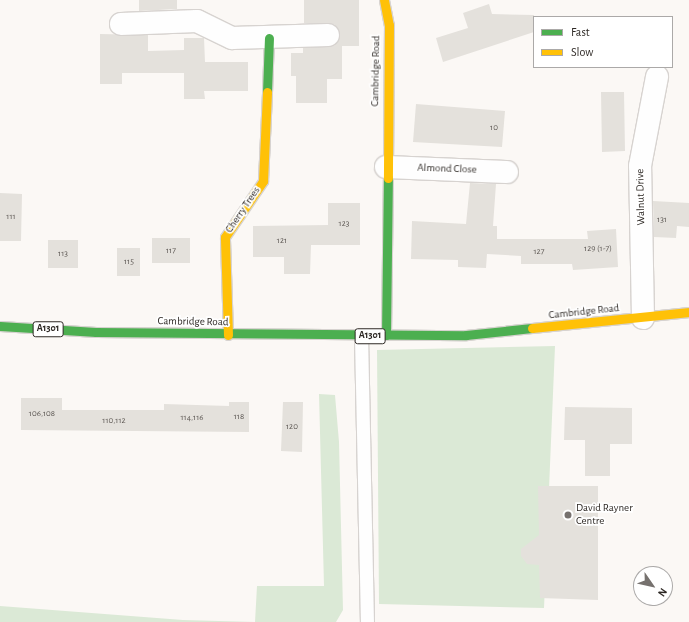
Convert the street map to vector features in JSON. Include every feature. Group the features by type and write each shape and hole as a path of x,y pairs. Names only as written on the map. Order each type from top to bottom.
{"main road":[{"name":"Cambridge Road","path":"384,0 389,25 386,167 386,335"},
{"name":"Cherry Trees","path":"228,335 225,237 263,180 269,38"},
{"name":"Cambridge Road","path":"0,326 96,332 228,335 466,336 689,312"}],"street":[{"path":"121,24 197,21 232,38 328,35"},
{"name":"Walnut Drive","path":"643,318 640,166 657,77"},
{"name":"Almond Close","path":"386,167 507,172"}],"lane":[{"path":"357,622 367,616 361,336"}],"green space":[{"path":"555,346 544,608 379,604 377,350"},
{"path":"319,394 335,395 339,442 343,610 336,622 255,622 257,586 324,586"},
{"path":"0,606 183,620 255,622 0,622"}],"building":[{"path":"139,0 177,0 177,9 139,11"},
{"path":"304,0 359,0 359,46 342,46 342,79 327,79 327,103 296,103 296,76 291,76 291,53 303,53 303,48 334,46 340,35 334,24 304,23"},
{"path":"489,4 492,14 534,15 533,32 443,62 436,38 468,28 463,13"},
{"path":"100,34 148,35 148,51 184,50 184,38 204,38 205,62 248,62 248,91 204,91 205,99 184,99 184,73 122,73 122,84 100,84"},
{"path":"601,92 624,92 625,151 602,152"},
{"path":"416,104 505,111 502,147 413,142"},
{"path":"470,183 496,184 493,226 497,226 497,239 588,239 587,231 616,229 618,267 573,270 572,264 521,264 521,256 487,254 486,268 458,267 458,260 411,259 412,221 466,224"},
{"path":"0,193 22,194 21,241 0,241"},
{"path":"653,201 689,203 689,227 677,226 676,238 654,237"},
{"path":"328,203 360,203 360,245 311,245 310,274 284,274 284,257 253,257 253,226 328,225"},
{"path":"152,238 190,238 190,263 152,263"},
{"path":"48,240 78,240 78,268 48,268"},
{"path":"117,248 140,248 140,276 117,276"},
{"path":"21,398 62,398 62,410 164,410 164,404 229,406 229,402 249,402 249,432 21,430"},
{"path":"283,402 303,402 302,452 281,451"},
{"path":"565,407 632,408 632,444 610,444 610,476 585,476 585,440 564,440"},
{"name":"David Rayner Centre","path":"538,486 598,486 598,600 540,598 539,565 527,564 521,556 521,549 539,535"}],"traffic: fast":[{"path":"267,92 269,38"},
{"path":"386,335 388,178"},
{"path":"0,326 96,332 466,335 532,328"}],"traffic: slow":[{"path":"384,0 389,25 388,178"},
{"path":"228,335 225,237 263,181 267,92"},
{"path":"532,328 689,312"}],"place":[{"name":"David Rayner Centre","path":"568,515"}]}
